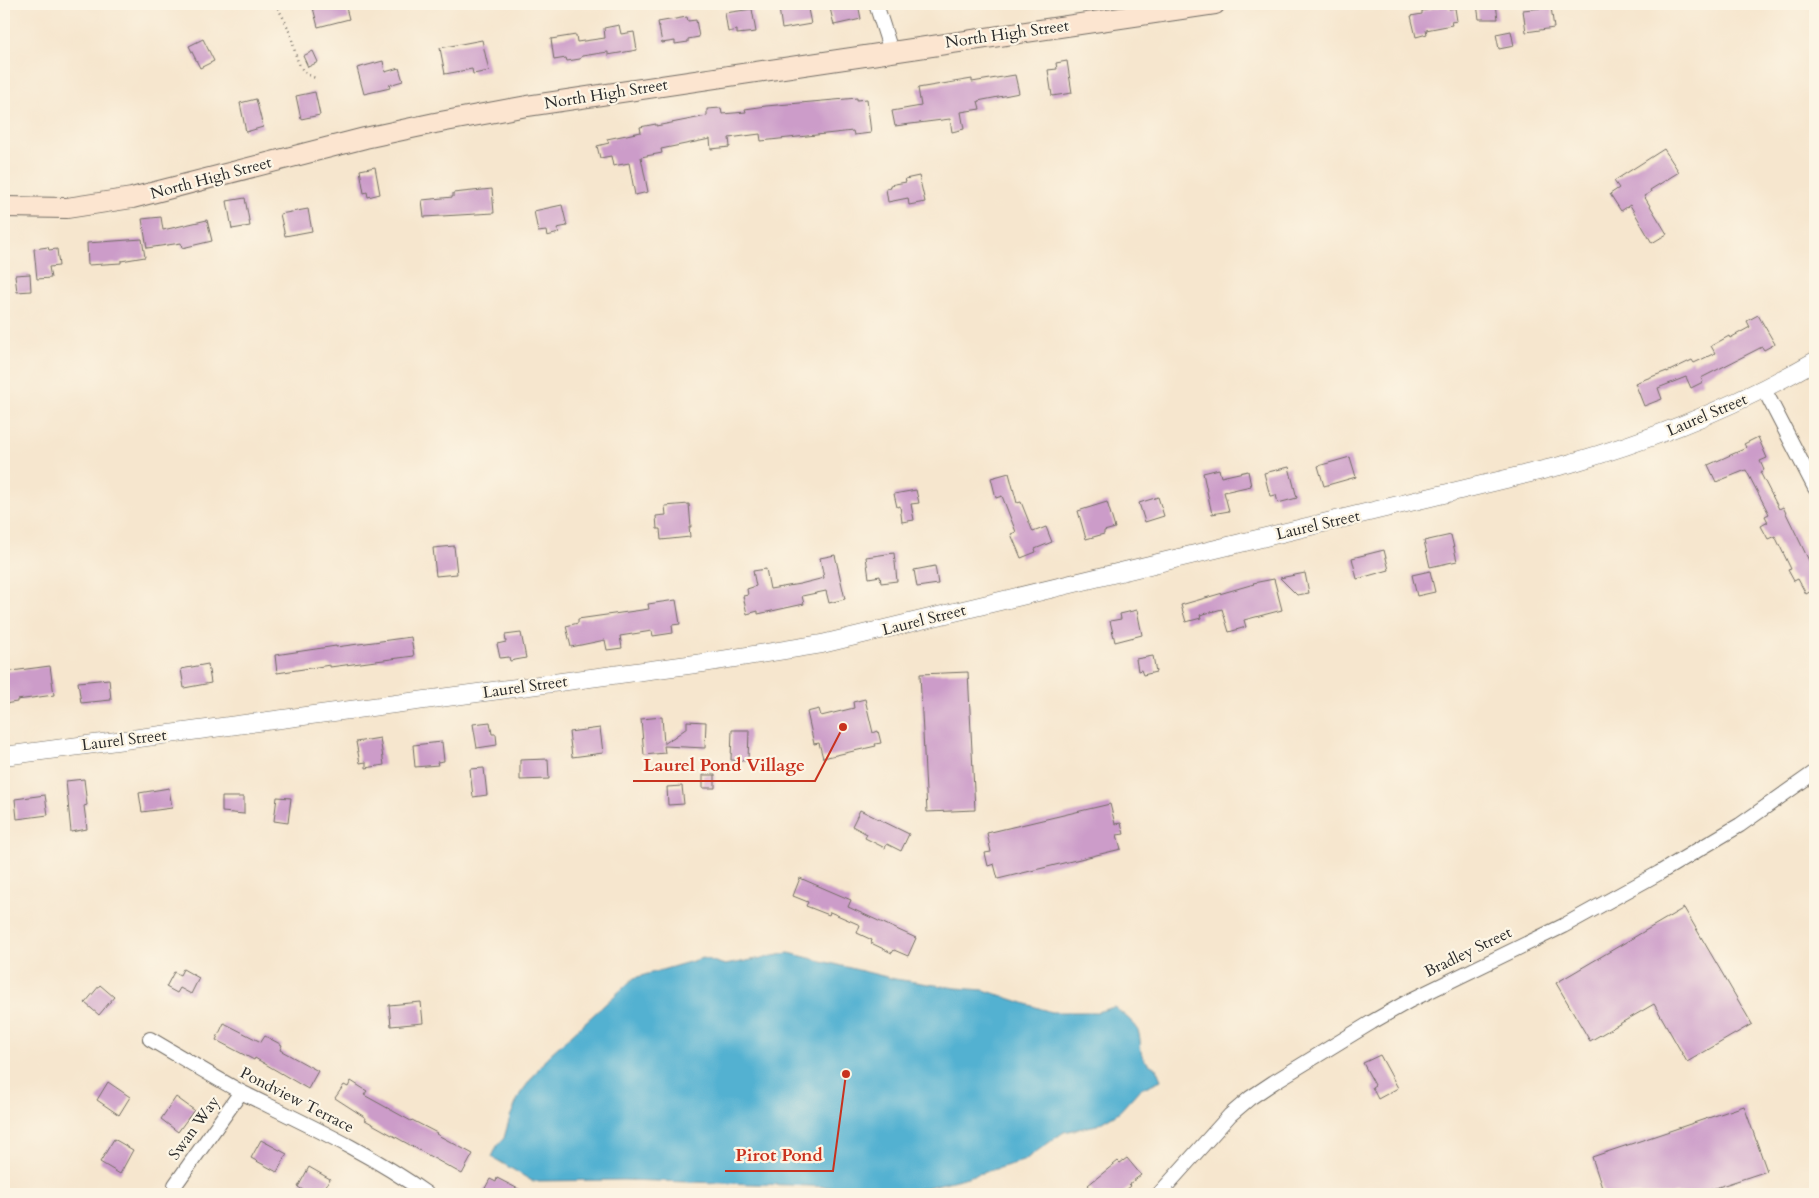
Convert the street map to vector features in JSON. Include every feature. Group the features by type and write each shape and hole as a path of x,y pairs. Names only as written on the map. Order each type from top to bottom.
{"main road":[{"name":"North High Street","path":"4,207 67,208 132,198 343,144 435,123 526,106 1215,4"}],"street":[{"path":"876,4 891,51"},
{"name":"Laurel Street","path":"4,756 702,663 822,644 1568,464 1650,439 1715,413 1815,361"},
{"path":"1764,389 1815,488"},
{"name":"Bradley Street","path":"1159,1194 1230,1115 1250,1098 1274,1082 1409,1001 1563,926 1659,874 1740,825 1815,772"},
{"name":"Pondview Terrace","path":"150,1039 241,1092 302,1121 376,1161 427,1194"},
{"name":"Swan Way","path":"175,1185 241,1092"}],"path":[{"path":"275,4 291,36 299,65 305,73 316,78"}],"water":[{"path":"789,953 895,979 984,990 1051,1012 1097,1012 1114,1007 1137,1028 1142,1055 1149,1064 1156,1068 1161,1080 1139,1090 1119,1112 1097,1125 1064,1132 1023,1161 900,1194 871,1189 788,1185 623,1180 532,1181 492,1157 497,1146 504,1138 510,1117 520,1094 548,1056 634,978 703,958 725,965"}],"building":[{"path":"312,4 345,4 349,19 318,27"},
{"path":"792,4 807,4 811,24 782,29 779,8 793,6"},
{"path":"829,4 858,4 861,19 834,25"},
{"path":"1477,4 1496,4 1498,19 1479,19"},
{"path":"1448,5 1449,9 1455,8 1457,21 1451,22 1452,25 1426,30 1427,34 1416,37 1411,16 1422,14 1422,11"},
{"path":"1551,7 1554,28 1526,32 1523,10"},
{"path":"752,9 756,32 737,34 737,30 728,32 725,13"},
{"path":"687,17 688,21 696,20 699,37 688,39 688,42 662,43 658,22"},
{"path":"619,25 621,34 634,32 637,50 608,55 608,52 582,56 580,59 567,61 566,58 554,60 551,39 576,35 577,42 605,38 604,28"},
{"path":"1511,31 1514,46 1499,49 1496,34"},
{"path":"203,39 214,61 200,68 189,46"},
{"path":"482,40 489,71 473,74 472,69 445,74 440,48"},
{"path":"313,51 318,62 308,67 303,56"},
{"path":"383,61 385,72 399,68 403,81 389,85 390,88 364,94 357,68"},
{"path":"1067,61 1072,93 1052,96 1048,70 1057,69 1056,63"},
{"path":"1015,75 1019,93 978,101 980,109 961,112 964,129 952,132 950,119 895,126 892,111 921,106 918,88 972,79 972,82"},
{"path":"315,92 320,115 301,119 296,96"},
{"path":"857,98 857,100 867,99 871,133 854,135 853,131 761,141 760,134 729,138 730,147 711,149 710,139 661,149 662,153 641,157 648,192 635,195 629,163 613,166 611,156 600,158 597,146 609,143 607,139 641,132 640,127 656,124 656,126 707,116 707,109 721,108 722,114 746,112 745,109 766,106"},
{"path":"256,99 263,127 246,132 240,103"},
{"path":"1664,149 1679,172 1650,190 1651,192 1644,196 1667,234 1652,243 1630,205 1621,211 1610,194 1619,188 1614,181"},
{"path":"375,167 380,194 368,197 367,192 364,193 360,170"},
{"path":"919,176 925,202 909,205 908,198 888,202 886,189 891,188 890,185 906,182 905,179"},
{"path":"492,189 494,213 424,217 422,200 453,197 453,193"},
{"path":"245,198 250,226 232,229 227,201"},
{"path":"562,205 567,226 557,228 559,233 547,236 546,231 538,232 534,211"},
{"path":"308,209 312,231 285,236 280,214"},
{"path":"161,217 163,230 207,220 212,241 182,248 181,243 147,248 142,219"},
{"path":"142,239 145,257 121,261 121,263 88,265 87,243"},
{"path":"48,247 49,250 57,249 59,266 49,267 51,278 37,279 34,249"},
{"path":"30,274 31,291 17,292 15,275"},
{"path":"1758,315 1775,344 1764,350 1762,347 1701,378 1703,382 1691,388 1686,377 1658,388 1662,399 1644,406 1635,383 1667,372 1692,360 1694,363 1715,353 1711,346 1750,327 1747,321"},
{"path":"1758,437 1767,458 1760,461 1764,470 1760,472 1779,509 1783,507 1815,573 1815,589 1806,594 1798,579 1794,581 1788,570 1791,569 1775,536 1768,539 1761,526 1768,522 1765,516 1769,514 1746,470 1716,482 1708,465 1744,449 1746,447 1744,444"},
{"path":"1350,457 1356,477 1324,486 1318,466"},
{"path":"1289,467 1297,498 1278,503 1276,495 1270,496 1264,473"},
{"path":"1219,469 1221,477 1248,471 1251,486 1224,492 1229,511 1212,514 1203,473"},
{"path":"1009,473 1017,503 1021,502 1033,532 1046,527 1052,542 1035,549 1036,552 1021,558 1011,534 1016,532 1002,496 996,498 991,478"},
{"path":"916,490 919,503 911,504 914,520 902,522 900,506 897,507 894,494"},
{"path":"1158,497 1164,516 1145,522 1139,503"},
{"path":"1107,502 1115,528 1104,531 1104,534 1086,539 1078,511"},
{"path":"689,504 690,537 661,540 660,529 657,529 656,516 666,515 665,506"},
{"path":"1451,535 1457,561 1430,567 1424,541"},
{"path":"454,546 457,574 436,576 433,548"},
{"path":"1384,550 1389,570 1357,579 1352,558"},
{"path":"894,553 897,581 881,583 880,576 869,578 866,557"},
{"path":"835,555 845,599 829,603 826,591 802,596 804,604 758,614 758,611 747,614 743,596 748,595 747,589 756,586 753,571 766,569 770,589 800,584 824,578 820,558"},
{"path":"935,566 938,584 917,587 914,570"},
{"path":"1430,571 1435,592 1417,596 1412,575"},
{"path":"1305,573 1309,593 1297,595 1280,578"},
{"path":"1274,579 1282,610 1244,620 1246,627 1229,632 1222,609 1200,615 1201,618 1186,622 1181,605 1253,583"},
{"path":"676,600 680,624 672,625 673,633 653,636 652,631 620,636 622,648 607,650 605,640 571,647 566,626 578,623 578,619 649,609 648,604"},
{"path":"1137,610 1142,635 1115,642 1110,621 1121,619 1120,614"},
{"path":"521,633 526,658 510,661 509,657 500,658 497,644 506,642 505,635"},
{"path":"411,637 414,656 277,673 275,655"},
{"path":"1153,656 1156,672 1143,675 1141,670 1138,671 1136,659"},
{"path":"208,664 211,683 184,688 181,669"},
{"path":"50,666 54,695 17,700 17,702 4,704 4,672"},
{"path":"968,672 975,810 927,812 920,674"},
{"path":"109,679 111,700 81,703 78,682"},
{"path":"865,699 873,733 878,731 881,743 875,744 876,746 823,758 819,743 814,744 807,712 819,709 821,716 854,708 853,702"},
{"path":"662,717 664,744 687,728 687,721 706,722 705,748 664,746 665,753 644,755 641,719"},
{"path":"490,722 492,734 496,734 497,745 477,748 473,724"},
{"path":"600,728 603,753 572,757 569,732"},
{"path":"732,730 749,730 748,761 731,760"},
{"path":"380,738 384,765 366,768 366,762 360,763 356,742"},
{"path":"442,742 444,761 437,762 438,765 415,767 413,745"},
{"path":"548,759 549,779 520,780 520,760"},
{"path":"484,768 487,795 473,797 470,769"},
{"path":"703,775 715,775 715,788 703,788"},
{"path":"84,779 87,805 84,806 87,829 71,832 66,781"},
{"path":"682,786 684,804 668,805 667,787"},
{"path":"169,788 172,808 142,812 139,793"},
{"path":"45,795 48,815 17,819 15,799"},
{"path":"222,797 244,797 244,814 222,812"},
{"path":"277,797 291,798 288,823 274,821"},
{"path":"1110,804 1115,824 1121,823 1124,834 1117,835 1121,849 998,879 994,864 988,866 985,853 991,852 987,833"},
{"path":"860,810 909,834 901,851 887,844 885,848 865,838 867,834 852,826"},
{"path":"800,878 851,900 848,907 916,938 908,956 894,950 892,953 871,943 872,940 857,933 860,925 830,912 829,915 806,906 808,902 793,896"},
{"path":"1684,908 1752,1024 1687,1062 1654,1004 1590,1041 1556,983"},
{"path":"183,969 199,978 191,994 180,988 177,993 166,987 174,972 180,975"},
{"path":"100,985 114,997 99,1015 85,1003"},
{"path":"421,1002 423,1023 391,1026 389,1005"},
{"path":"224,1023 261,1042 265,1036 282,1045 280,1050 318,1071 308,1089 255,1058 254,1060 216,1040"},
{"path":"1380,1055 1398,1088 1378,1099 1372,1087 1375,1085 1363,1063"},
{"path":"351,1081 367,1091 364,1095 473,1154 462,1174 365,1120 366,1118 335,1098 344,1085 348,1087"},
{"path":"108,1082 130,1097 119,1115 97,1100"},
{"path":"176,1097 194,1110 178,1132 161,1119"},
{"path":"1744,1106 1767,1171 1697,1194 1604,1194 1592,1157"},
{"path":"114,1139 133,1150 120,1174 100,1162"},
{"path":"261,1140 287,1154 277,1172 251,1158"},
{"path":"1127,1158 1141,1175 1129,1184 1131,1186 1121,1194 1095,1194 1088,1185 1118,1161 1120,1163"},
{"path":"309,1167 330,1179 321,1194 301,1194 303,1190 298,1187"},
{"path":"497,1178 528,1194 482,1194 490,1179 496,1182"}],"place":[{"name":"Laurel Pond Village","path":"843,727"},
{"name":"Pirot Pond","path":"846,1074"}]}
